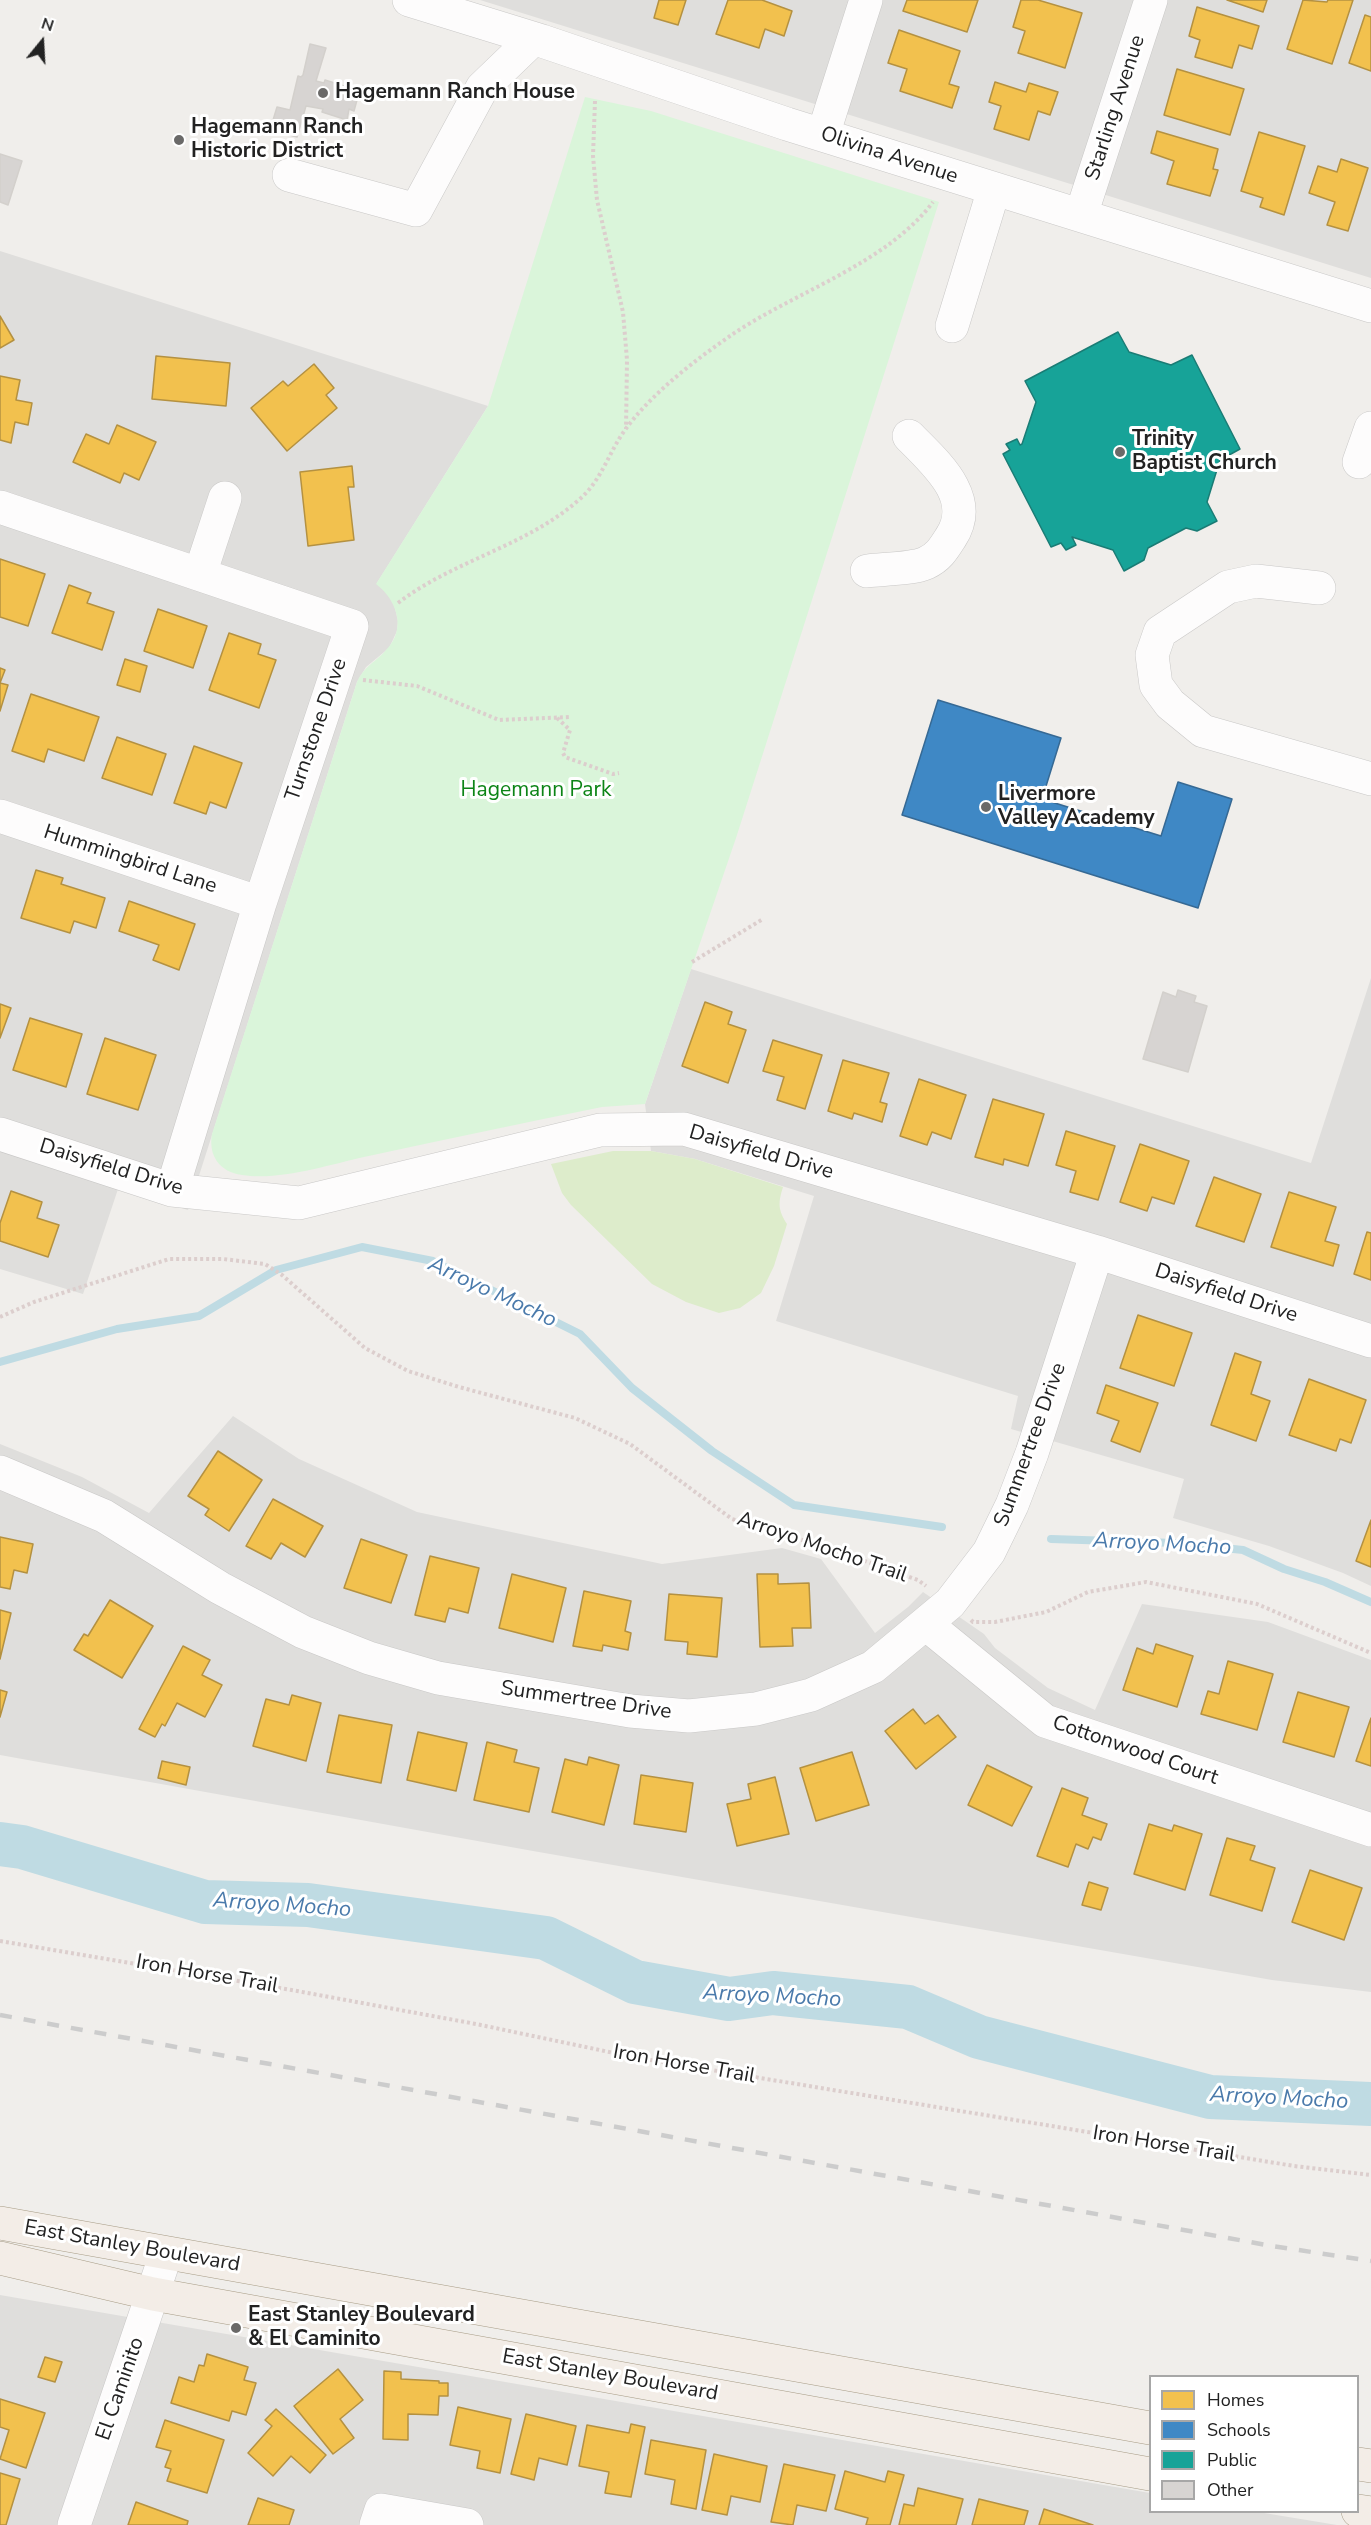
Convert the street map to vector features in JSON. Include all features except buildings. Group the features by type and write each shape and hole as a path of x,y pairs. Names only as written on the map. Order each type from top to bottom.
{"main road":[{"name":"East Stanley Boulevard","path":"0,2223 1149,2428"},
{"name":"East Stanley Boulevard","path":"0,2258 153,2294 1149,2474"}],"street":[{"name":"Olivina Avenue","path":"409,0 824,135 1371,306"},
{"path":"824,135 866,0"},
{"name":"Starling Avenue","path":"1081,215 1151,0"},
{"path":"289,175 416,210 482,88 533,39"},
{"path":"952,326 994,189"},
{"path":"1359,462 1371,428"},
{"path":"867,571 925,564 940,554 956,531 960,507 952,482 909,436"},
{"path":"200,574 225,498"},
{"name":"Turnstone Drive","path":"0,507 352,626 260,903 172,1190"},
{"path":"1319,588 1256,581 1228,587 1160,632 1152,655 1156,686 1170,704 1203,731 1371,779"},
{"name":"Hummingbird Lane","path":"0,816 260,903"},
{"name":"Daisyfield Drive","path":"0,1134 172,1190 299,1203 600,1130 684,1129 1097,1252 1371,1341"},
{"name":"Summertree Drive","path":"0,1472 104,1516 220,1588 303,1632 358,1653 438,1678 630,1711 689,1716 756,1709 811,1695 873,1667 938,1614 989,1552 1012,1505 1032,1453 1097,1252"},
{"name":"Cottonwood Court","path":"938,1614 1045,1721 1371,1830"},
{"name":"El Caminito","path":"74,2525 166,2254"},
{"path":"378,2517 467,2525"}],"path":[{"path":"595,101 592,156 597,200 623,312 627,360 626,429"},
{"path":"398,603 445,572 532,532 580,498 597,480 626,429 665,388 731,335 886,245 922,216 933,202"},
{"path":"361,680 417,686 499,720 571,717"},
{"path":"556,717 570,730 563,753 565,757 613,774 619,773"},
{"path":"692,962 763,919"},
{"name":"Arroyo Mocho Trail","path":"0,1317 34,1302 169,1259 223,1259 265,1264 282,1275 364,1348 408,1371 575,1418 630,1444 732,1519 829,1548 918,1580 938,1614 973,1622 995,1622 1046,1612 1088,1592 1146,1582 1257,1604 1371,1653"},
{"name":"Iron Horse Trail","path":"0,1941 331,1997 633,2057 1283,2164 1371,2175"}],"shaded area":[{"path":"480,0 1371,0 1371,278 770,90"},
{"path":"0,251 488,406 377,583 387,592 394,604 398,621 397,631 389,648 366,667 357,682 188,1210 118,1189 83,1294 0,1269"},
{"path":"691,969 1311,1163 1371,978 1371,1586 1343,1573 1269,1546 1173,1518 1184,1479 1011,1429 1018,1396 776,1321 814,1196 695,1159 651,1151 645,1104"},
{"path":"233,1416 299,1459 417,1512 662,1564 782,1548 821,1559 875,1633 923,1592 984,1634 995,1648 1048,1688 1095,1710 1142,1604 1268,1622 1371,1660 1371,1992 1272,1980 0,1755 0,1444 82,1477 149,1513"},
{"path":"0,2295 1149,2493 1149,2513 1264,2513 1337,2525 0,2525"}],"green space":[{"name":"Hagemann Park","path":"585,97 651,111 939,202 736,838 645,1104 602,1107 287,1174 256,1176 234,1173 217,1162 212,1149 212,1134 357,682 367,668 386,650 396,633 398,624 394,606 376,584 488,406"},
{"path":"613,1151 651,1151 695,1159 783,1187 780,1206 787,1224 774,1266 761,1293 740,1308 719,1313 686,1302 652,1284 571,1205 562,1193 551,1164"}],"waterway":[{"name":"Arroyo Mocho","path":"0,1362 117,1329 199,1316 276,1270 362,1247 433,1261 580,1334 632,1388 712,1451 794,1505 942,1527"},
{"name":"Arroyo Mocho","path":"1051,1539 1175,1543 1243,1550 1284,1569 1325,1582 1371,1602"},
{"name":"Arroyo Mocho","path":"0,1844 22,1847 205,1902 308,1905 546,1938 635,1982 729,1999 773,1993 908,2007 979,2037 1210,2097 1371,2104"}],"railway":[{"path":"0,2015 1272,2246 1371,2261"}],"place":[{"name":"Hagemann Ranch House","path":"323,93"},
{"name":"Hagemann Ranch Historic District","path":"179,140"},
{"name":"Trinity Baptist Church","path":"1120,452"},
{"name":"Livermore Valley Academy","path":"986,807"},
{"name":"East Stanley Boulevard & El Caminito","path":"236,2328"}]}
